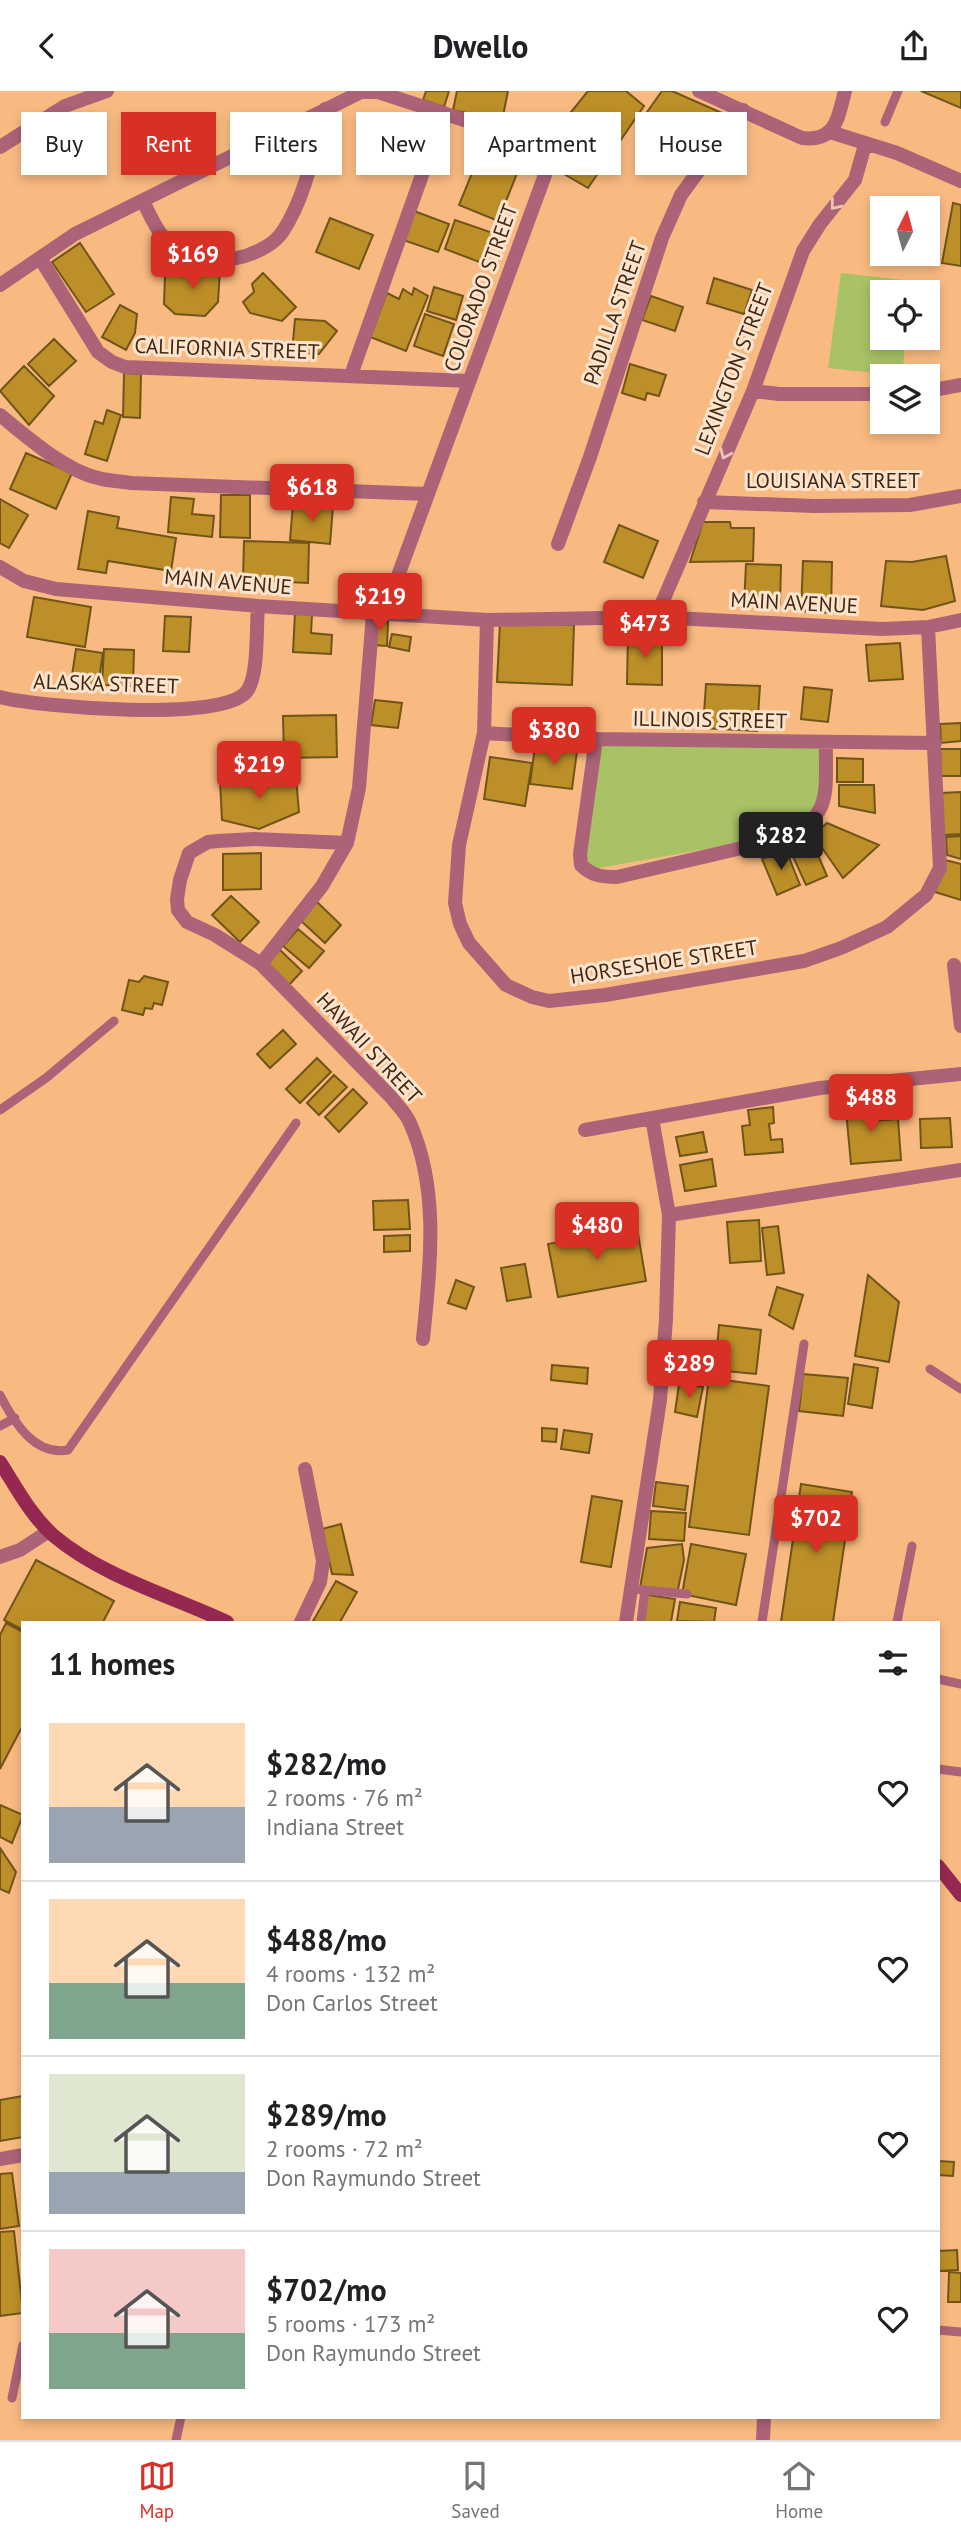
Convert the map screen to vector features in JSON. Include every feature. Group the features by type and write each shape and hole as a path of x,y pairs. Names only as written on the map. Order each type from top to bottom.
{"main road":[{"path":"0,1462 36,1517 49,1531 79,1553 109,1570 225,1621"},
{"path":"940,1868 958,1884"}],"street":[{"path":"0,147 65,106 107,91"},
{"path":"699,91 802,138 816,140 830,132 845,91"},
{"name":"COLORADO STREET","path":"0,285 75,235 361,92 378,92 441,112"},
{"path":"143,201 159,232 181,254 207,260 226,260 262,251 282,233 297,203 324,109"},
{"name":"PADILLA STREET","path":"558,544 590,457 662,238 681,195 743,110"},
{"name":"COLORADO STREET","path":"261,964 323,886 347,843 359,788 378,614 427,494 549,164 547,151 538,144 450,115"},
{"path":"830,132 897,153 961,181"},
{"name":"LEXINGTON STREET","path":"656,617 752,391 803,251 820,224 855,180 865,145"},
{"path":"351,375 422,175"},
{"name":"CALIFORNIA STREET","path":"40,258 98,352 125,367 469,381"},
{"path":"940,389 961,386"},
{"path":"752,391 779,394 870,394"},
{"path":"0,415 67,465 96,478 131,483 427,494"},
{"name":"LOUISIANA STREET","path":"704,502 814,506 910,505 961,496"},
{"name":"MAIN AVENUE","path":"0,567 24,581 56,589 258,607 378,614 487,620 656,617 882,629 928,627 961,620"},
{"name":"ALASKA STREET","path":"0,697 14,701 75,707 159,711 236,701 248,691 252,676 258,607"},
{"name":"HORSESHOE STREET","path":"487,620 484,733 459,845 454,903 460,924 470,943 506,985 532,997 548,1000 605,995 804,961 887,927 926,895 940,868 928,627"},
{"name":"ILLINOIS STREET","path":"484,733 597,739 934,743"},
{"path":"597,739 580,854 581,865 589,873 600,877 617,877 753,846 803,830 820,813 825,794 826,742"},
{"name":"HAWAII STREET","path":"347,843 254,839 208,842 189,853 177,899 181,916 187,922 215,935 261,964 391,1097 409,1120 428,1182 430,1269 423,1339"},
{"path":"954,965 961,1026"},
{"path":"585,1130 820,1088 961,1074"},
{"path":"626,1621 638,1589 660,1400 666,1319 668,1215 652,1118"},
{"path":"668,1215 961,1170"},
{"path":"301,1621 320,1582 323,1562 305,1469"},
{"path":"0,1557 20,1551 49,1531"},
{"path":"0,2159 21,2155"},
{"path":"764,2419 764,2440"}],"lane":[{"path":"886,123 898,91"},
{"path":"0,1110 46,1077 114,1021"},
{"path":"0,1395 32,1442 54,1453 68,1450 296,1122"},
{"path":"762,1621 804,1344"},
{"path":"930,1369 961,1389"},
{"path":"0,1426 15,1418"},
{"path":"897,1621 912,1546"},
{"path":"641,1621 638,1589 687,1594"},
{"path":"940,1679 961,1684"},
{"path":"940,1769 961,1772"},
{"path":"940,2330 961,2333"},
{"path":"12,2398 21,2355"},
{"path":"176,2440 181,2419"}],"green space":[{"path":"841,273 903,280 870,280 870,350 905,350 903,364 870,364 870,373 828,368"},
{"path":"600,743 822,746 822,793 812,816 779,836 593,869 584,863"}],"building":[{"path":"426,91 449,91 444,107 423,100"},
{"path":"457,91 508,91 504,112 453,110"},
{"path":"588,91 626,91 644,106 640,112 635,112 635,119 621,140 621,112 571,112"},
{"path":"662,91 672,91 720,112 647,112"},
{"path":"921,91 961,91 961,108"},
{"path":"471,175 516,175 498,221 459,205"},
{"path":"566,175 597,175 588,188"},
{"path":"953,203 961,205 961,266 942,263"},
{"path":"414,211 449,224 438,252 403,240"},
{"path":"330,218 373,235 359,269 316,252"},
{"path":"455,220 493,233 482,263 445,249"},
{"path":"80,243 114,294 86,312 52,262"},
{"path":"197,261 206,261 206,269 220,270 218,302 205,316 175,314 164,304 165,274 196,275"},
{"path":"263,273 296,307 282,321 250,313 243,302 254,292 252,284"},
{"path":"714,278 752,290 744,314 707,303"},
{"path":"434,287 463,296 456,320 427,311"},
{"path":"414,288 428,296 406,351 370,337 387,293 399,299 403,289 412,295"},
{"path":"651,296 683,307 675,331 642,320"},
{"path":"120,305 137,314 135,333 126,350 102,337"},
{"path":"425,314 454,324 443,356 414,346"},
{"path":"295,319 325,321 337,331 319,354 292,352"},
{"path":"54,339 76,361 49,386 28,364"},
{"path":"630,364 666,375 659,396 647,393 645,400 622,393"},
{"path":"24,366 54,396 29,425 0,391"},
{"path":"124,373 141,374 140,418 123,417"},
{"path":"107,410 121,415 107,461 85,454 95,421 103,424"},
{"path":"26,453 72,473 56,509 10,489"},
{"path":"221,495 250,495 250,538 220,537"},
{"path":"171,497 194,499 192,514 214,516 212,537 168,532"},
{"path":"0,499 28,515 9,548 0,543"},
{"path":"293,504 333,507 330,544 290,540"},
{"path":"88,511 119,517 117,528 176,538 171,571 108,561 106,573 78,569"},
{"path":"703,522 730,522 731,528 754,528 753,561 690,562"},
{"path":"619,525 658,541 643,578 604,562"},
{"path":"244,541 309,543 308,583 243,580"},
{"path":"946,556 955,601 923,610 881,606 886,561 912,562"},
{"path":"803,561 832,562 831,613 801,611"},
{"path":"746,564 781,565 780,604 744,605"},
{"path":"34,597 91,607 85,647 27,637"},
{"path":"295,613 312,615 311,633 332,635 331,654 293,652"},
{"path":"165,616 191,617 189,652 163,651"},
{"path":"373,621 388,622 387,646 372,645"},
{"path":"500,623 574,625 572,685 497,682"},
{"path":"392,634 411,637 409,651 389,647"},
{"path":"628,635 662,635 662,685 627,684"},
{"path":"900,643 903,679 869,681 866,645"},
{"path":"76,649 103,653 98,686 71,682"},
{"path":"104,649 134,650 133,686 102,685"},
{"path":"706,684 760,686 757,731 703,728"},
{"path":"804,687 832,690 828,722 801,719"},
{"path":"375,700 402,703 398,728 371,725"},
{"path":"336,715 337,757 284,758 283,716"},
{"path":"961,723 961,741 941,743 940,724"},
{"path":"535,746 577,751 572,789 530,784"},
{"path":"940,749 961,749 961,776 941,776"},
{"path":"490,757 532,763 525,806 484,799"},
{"path":"837,758 863,759 863,782 837,782"},
{"path":"296,777 299,812 259,829 222,820 220,781"},
{"path":"839,785 874,785 875,813 839,806"},
{"path":"961,792 961,834 944,835 941,793"},
{"path":"827,823 879,845 843,878 813,835"},
{"path":"961,836 961,859 947,855 946,837"},
{"path":"812,841 827,876 806,885 790,850"},
{"path":"786,850 800,885 777,895 762,859"},
{"path":"261,853 261,889 223,890 223,854"},
{"path":"945,860 961,864 961,900 935,892"},
{"path":"231,896 259,922 240,942 212,915"},
{"path":"317,902 341,925 325,943 300,920"},
{"path":"298,929 324,951 309,968 283,946"},
{"path":"280,950 302,971 289,985 267,963"},
{"path":"144,976 168,982 162,1005 154,1003 152,1009 145,1008 143,1015 122,1010 129,980 139,982"},
{"path":"283,1030 296,1044 270,1068 257,1054"},
{"path":"317,1058 331,1072 300,1103 286,1089"},
{"path":"334,1075 347,1087 319,1115 307,1103"},
{"path":"353,1089 367,1103 339,1132 325,1117"},
{"path":"872,1098 874,1121 898,1119 901,1160 851,1164 845,1100"},
{"path":"773,1107 774,1123 769,1124 771,1140 782,1139 783,1152 745,1155 742,1126 750,1125 748,1110"},
{"path":"950,1118 952,1147 921,1148 920,1119"},
{"path":"703,1132 707,1152 680,1156 676,1137"},
{"path":"712,1159 716,1186 685,1191 680,1165"},
{"path":"408,1200 410,1229 374,1230 373,1201"},
{"path":"759,1220 761,1261 730,1263 727,1222"},
{"path":"778,1226 784,1273 767,1275 762,1228"},
{"path":"637,1228 646,1281 558,1297 548,1244"},
{"path":"410,1235 410,1251 384,1252 384,1236"},
{"path":"525,1264 531,1297 507,1301 501,1268"},
{"path":"868,1275 899,1302 889,1362 855,1356"},
{"path":"456,1280 474,1287 466,1309 448,1303"},
{"path":"777,1287 803,1295 793,1329 769,1315"},
{"path":"719,1325 761,1330 756,1374 715,1370"},
{"path":"709,1353 710,1372 693,1373 692,1354"},
{"path":"854,1364 878,1368 872,1408 848,1404"},
{"path":"552,1365 588,1368 587,1384 551,1380"},
{"path":"803,1374 848,1378 843,1416 799,1411"},
{"path":"709,1378 769,1386 749,1535 689,1527"},
{"path":"679,1384 703,1387 697,1417 675,1412"},
{"path":"542,1428 557,1429 556,1442 542,1441"},
{"path":"564,1430 592,1434 589,1453 561,1449"},
{"path":"656,1482 688,1486 685,1510 653,1506"},
{"path":"801,1484 852,1492 833,1621 781,1621"},
{"path":"592,1496 622,1501 611,1567 581,1562"},
{"path":"651,1511 686,1513 684,1541 649,1539"},
{"path":"341,1524 353,1575 332,1574 322,1529"},
{"path":"682,1544 684,1560 677,1594 640,1588 647,1548"},
{"path":"691,1544 746,1554 736,1605 682,1594"},
{"path":"36,1560 114,1601 104,1621 21,1621 21,1629 4,1620"},
{"path":"336,1581 357,1592 341,1621 313,1621"},
{"path":"642,1594 675,1599 671,1621 638,1621"},
{"path":"680,1602 716,1608 714,1621 677,1621"},
{"path":"6,1623 21,1631 21,1729 0,1769 0,1635"},
{"path":"0,1805 21,1814 21,1820 12,1843 0,1837"},
{"path":"0,1848 16,1872 9,1893 0,1889"},
{"path":"21,2096 21,2137 0,2141 0,2100"},
{"path":"940,2161 954,2162 953,2176 940,2175"},
{"path":"12,2173 19,2226 0,2229 0,2174"},
{"path":"14,2231 21,2313 0,2316 0,2232"},
{"path":"957,2250 958,2270 940,2271 940,2251"},
{"path":"949,2272 961,2273 961,2302 948,2302"}]}
